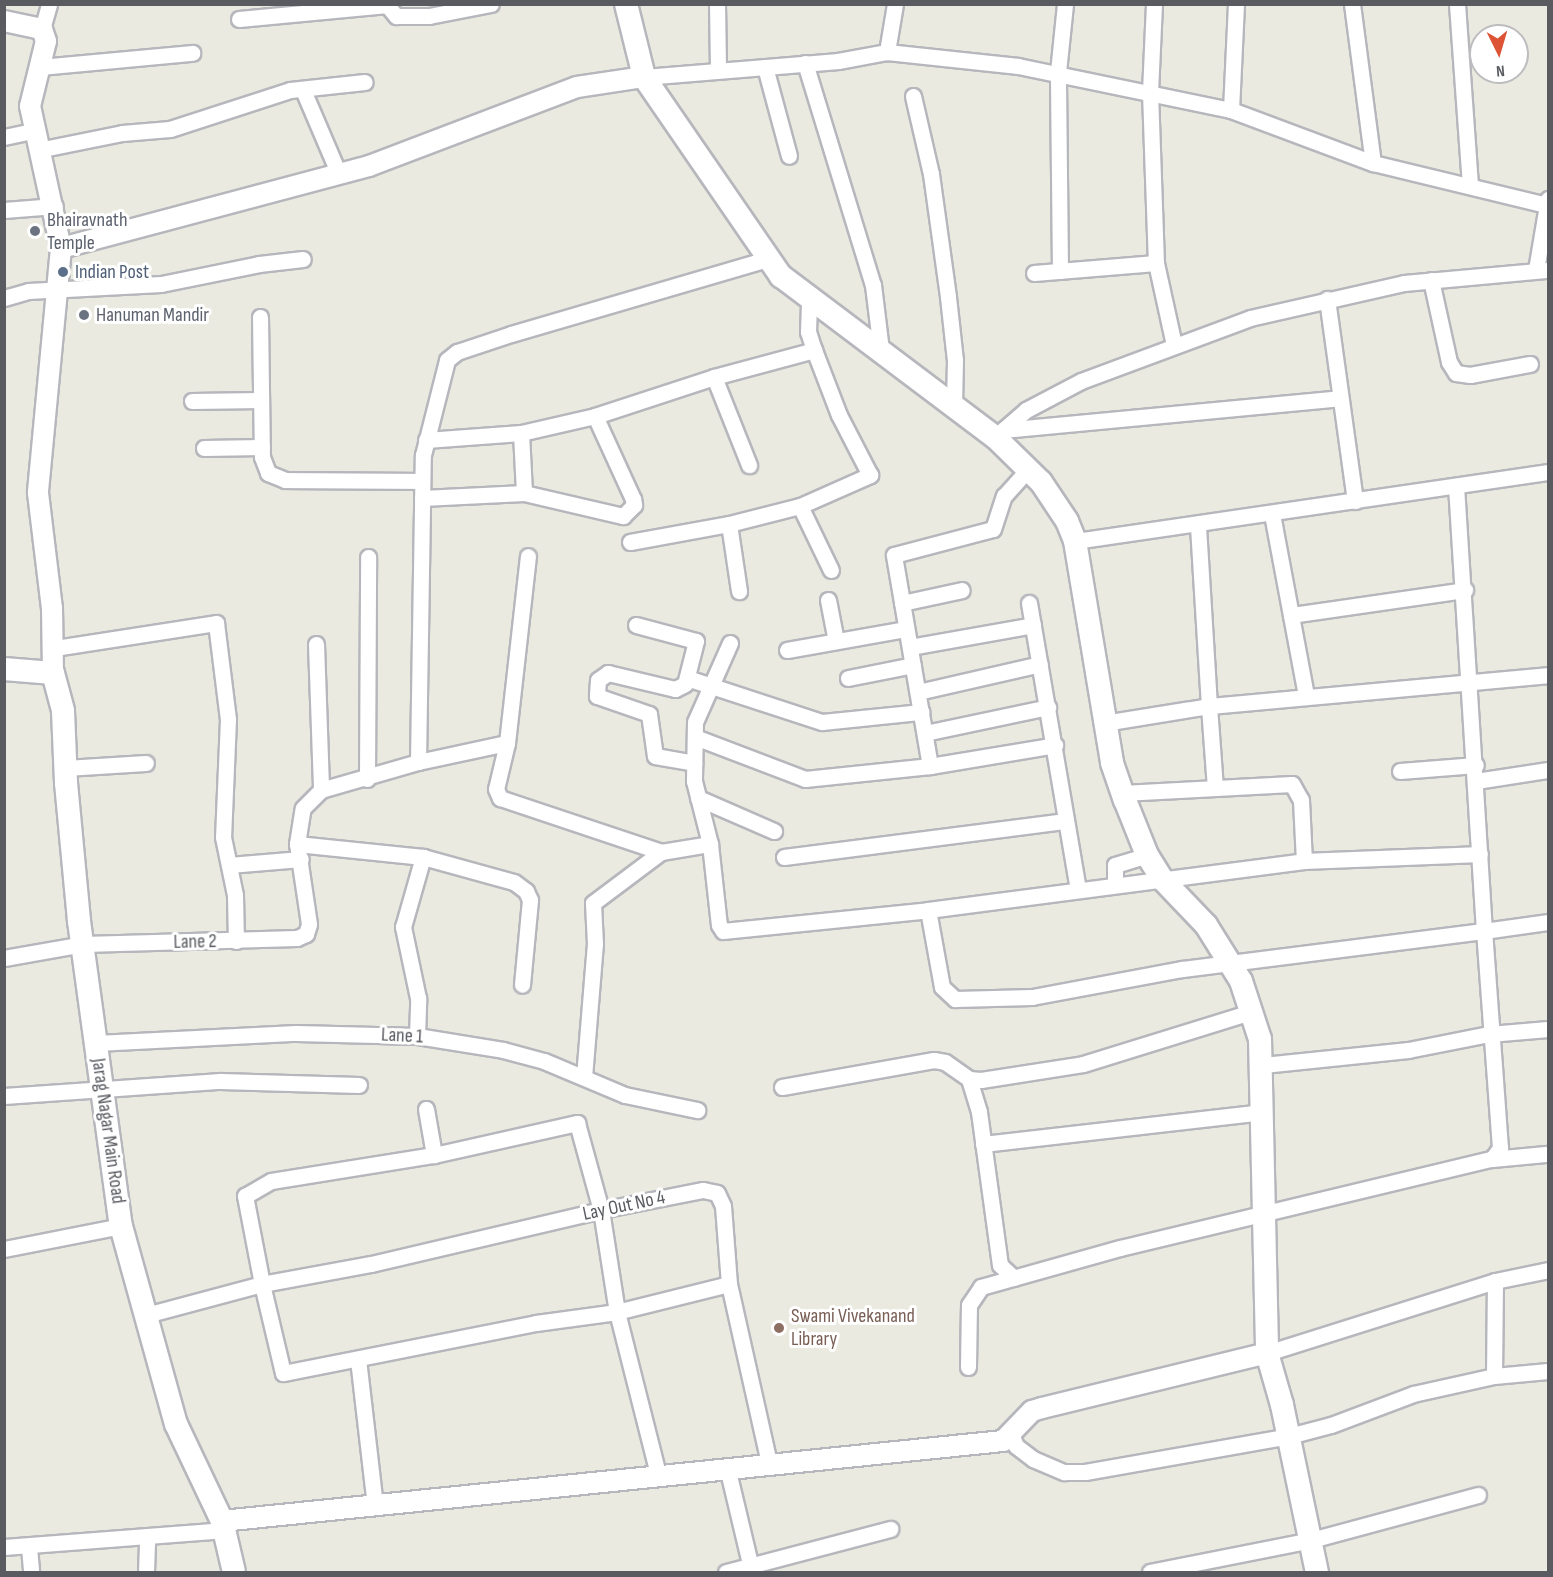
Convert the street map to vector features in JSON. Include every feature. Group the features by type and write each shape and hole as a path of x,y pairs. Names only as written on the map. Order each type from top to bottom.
{"main road":[{"path":"626,4 644,76 767,259 781,276 954,405 999,434 1067,521 1075,541 1104,723 1122,793 1148,855 1162,879 1206,925 1240,981 1251,1012 1263,1065 1262,1215 1267,1353 1289,1436 1317,1572"},
{"path":"4,669 53,673"},
{"name":"Jarag Nagar Main Road","path":"53,673 63,711 65,768 83,944 121,1226 176,1424 224,1526 234,1572"}],"street":[{"path":"49,4 42,28 46,41 30,106 36,141 55,206 61,248 39,493 55,648 53,673"},
{"path":"239,19 387,5 396,16 429,16 491,4"},
{"path":"717,4 718,70"},
{"path":"887,52 895,4"},
{"path":"1060,271 1058,72 1065,4"},
{"path":"1154,4 1150,92 1156,263 1174,345"},
{"path":"1231,110 1236,4"},
{"path":"1352,4 1373,163"},
{"path":"1457,4 1470,184"},
{"path":"4,21 42,28"},
{"path":"61,248 338,172 369,166 577,87 644,76 765,67 887,52 1058,72 1231,110 1373,163 1548,202 1542,270 1431,280 1327,299 1250,318 1081,381 1026,410 999,434"},
{"path":"40,67 192,53"},
{"path":"805,63 873,285 881,350"},
{"path":"765,67 789,156"},
{"path":"4,137 36,141 170,129 290,90 365,82"},
{"path":"303,90 338,172"},
{"path":"913,96 931,174 948,297 955,360 954,405"},
{"path":"4,210 55,206"},
{"path":"4,298 28,291 161,284 259,264 303,259"},
{"path":"418,762 422,481 426,440 442,370 447,360 457,352 767,259"},
{"path":"1034,273 1156,263"},
{"path":"1431,280 1449,362 1456,373 1470,375 1530,364"},
{"path":"630,542 729,524 800,506 870,475 839,416 814,350 808,332 809,297"},
{"path":"1327,299 1355,501"},
{"path":"260,317 262,447 268,473 285,480 422,481"},
{"path":"426,440 521,433 595,416 714,377 814,350"},
{"path":"714,377 749,465"},
{"path":"999,434 1339,398"},
{"path":"192,401 261,400"},
{"path":"422,498 524,493 611,516 630,511 633,499 595,416"},
{"path":"521,433 524,493"},
{"path":"204,448 262,447"},
{"path":"930,766 894,555 993,529 1004,496 1028,469"},
{"path":"1075,541 1198,525 1548,472"},
{"path":"1456,486 1471,681 1489,1034 1500,1148 1492,1159"},
{"path":"800,506 831,570"},
{"path":"1272,514 1306,695"},
{"path":"729,524 739,591"},
{"path":"1198,525 1215,788"},
{"path":"528,556 507,743 496,789 500,798 661,852"},
{"path":"367,779 368,557"},
{"path":"902,603 962,590"},
{"path":"1291,615 1465,590"},
{"path":"828,600 836,641"},
{"path":"1029,603 1078,889"},
{"path":"55,648 216,623 228,719 223,837 235,895 236,941"},
{"path":"636,625 693,638 698,646 700,681 695,737 682,762"},
{"path":"910,647 1033,625"},
{"path":"787,650 906,629"},
{"path":"682,762 655,756 649,714 600,699 598,680 608,673 682,689 700,681 730,643"},
{"path":"316,644 321,790"},
{"path":"918,692 1040,664"},
{"path":"848,678 913,665"},
{"path":"1104,723 1209,706 1306,695 1548,675"},
{"path":"700,681 822,722 921,712"},
{"path":"925,733 1048,707"},
{"path":"695,737 805,779 930,766 1055,745"},
{"path":"299,851 303,808 321,790 367,779 418,762 507,743"},
{"path":"682,762 698,798 719,925 723,931 928,910 1304,861 1480,854"},
{"path":"65,768 146,763"},
{"path":"1400,771 1476,773 1548,771"},
{"path":"1122,793 1292,784 1301,800 1304,861"},
{"path":"698,798 774,831"},
{"path":"784,857 1066,822"},
{"path":"584,1077 595,944 593,903 661,852 705,846"},
{"path":"229,865 299,851 423,857 514,882 526,891 530,900 522,985"},
{"name":"Lane 2","path":"4,958 83,944 297,938 306,934 309,924 299,851"},
{"path":"1115,885 1115,865 1148,855"},
{"path":"417,1036 418,999 403,927 423,857"},
{"path":"928,910 942,987 955,999 1032,997 1228,963 1548,922"},
{"path":"969,1079 1083,1064 1251,1012"},
{"path":"1263,1065 1408,1050 1489,1034 1548,1029"},
{"name":"Lane 1","path":"96,1043 296,1033 417,1036 503,1050 584,1077 625,1095 698,1110"},
{"path":"782,1087 934,1060 945,1062 969,1079 983,1144 1000,1265 1006,1280"},
{"path":"4,1096 102,1086 220,1081 359,1085"},
{"path":"426,1109 434,1155"},
{"path":"983,1144 1263,1112"},
{"path":"658,1474 617,1312 601,1210 577,1123 434,1155 271,1181 245,1196 262,1284 283,1373 536,1323 617,1312 729,1284"},
{"path":"969,1367 969,1305 981,1287 1492,1159 1546,1154"},
{"name":"Lay Out No 4","path":"146,1315 262,1284 370,1264 601,1210 703,1190 717,1193 723,1206 729,1284 769,1463"},
{"path":"4,1249 121,1226"},
{"path":"4,1547 29,1547 111,1536 147,1537 375,1505 727,1467 960,1446 1008,1438 1026,1417 1042,1408 1267,1353 1495,1281 1548,1270"},
{"path":"1494,1376 1495,1281"},
{"path":"358,1359 375,1505"},
{"path":"1008,1438 1033,1459 1072,1474 1289,1436 1331,1425 1413,1394 1494,1376 1548,1371"},
{"path":"727,1467 751,1568"},
{"path":"1150,1572 1311,1540 1478,1495"},
{"path":"726,1572 751,1568 890,1529"},
{"path":"146,1572 147,1537"},
{"path":"29,1547 32,1572"}],"place":[{"name":"Bhairavnath Temple","path":"35,231"},
{"name":"Indian Post","path":"63,272"},
{"name":"Hanuman Mandir","path":"84,315"},
{"name":"Swami Vivekanand Library","path":"779,1328"}]}
